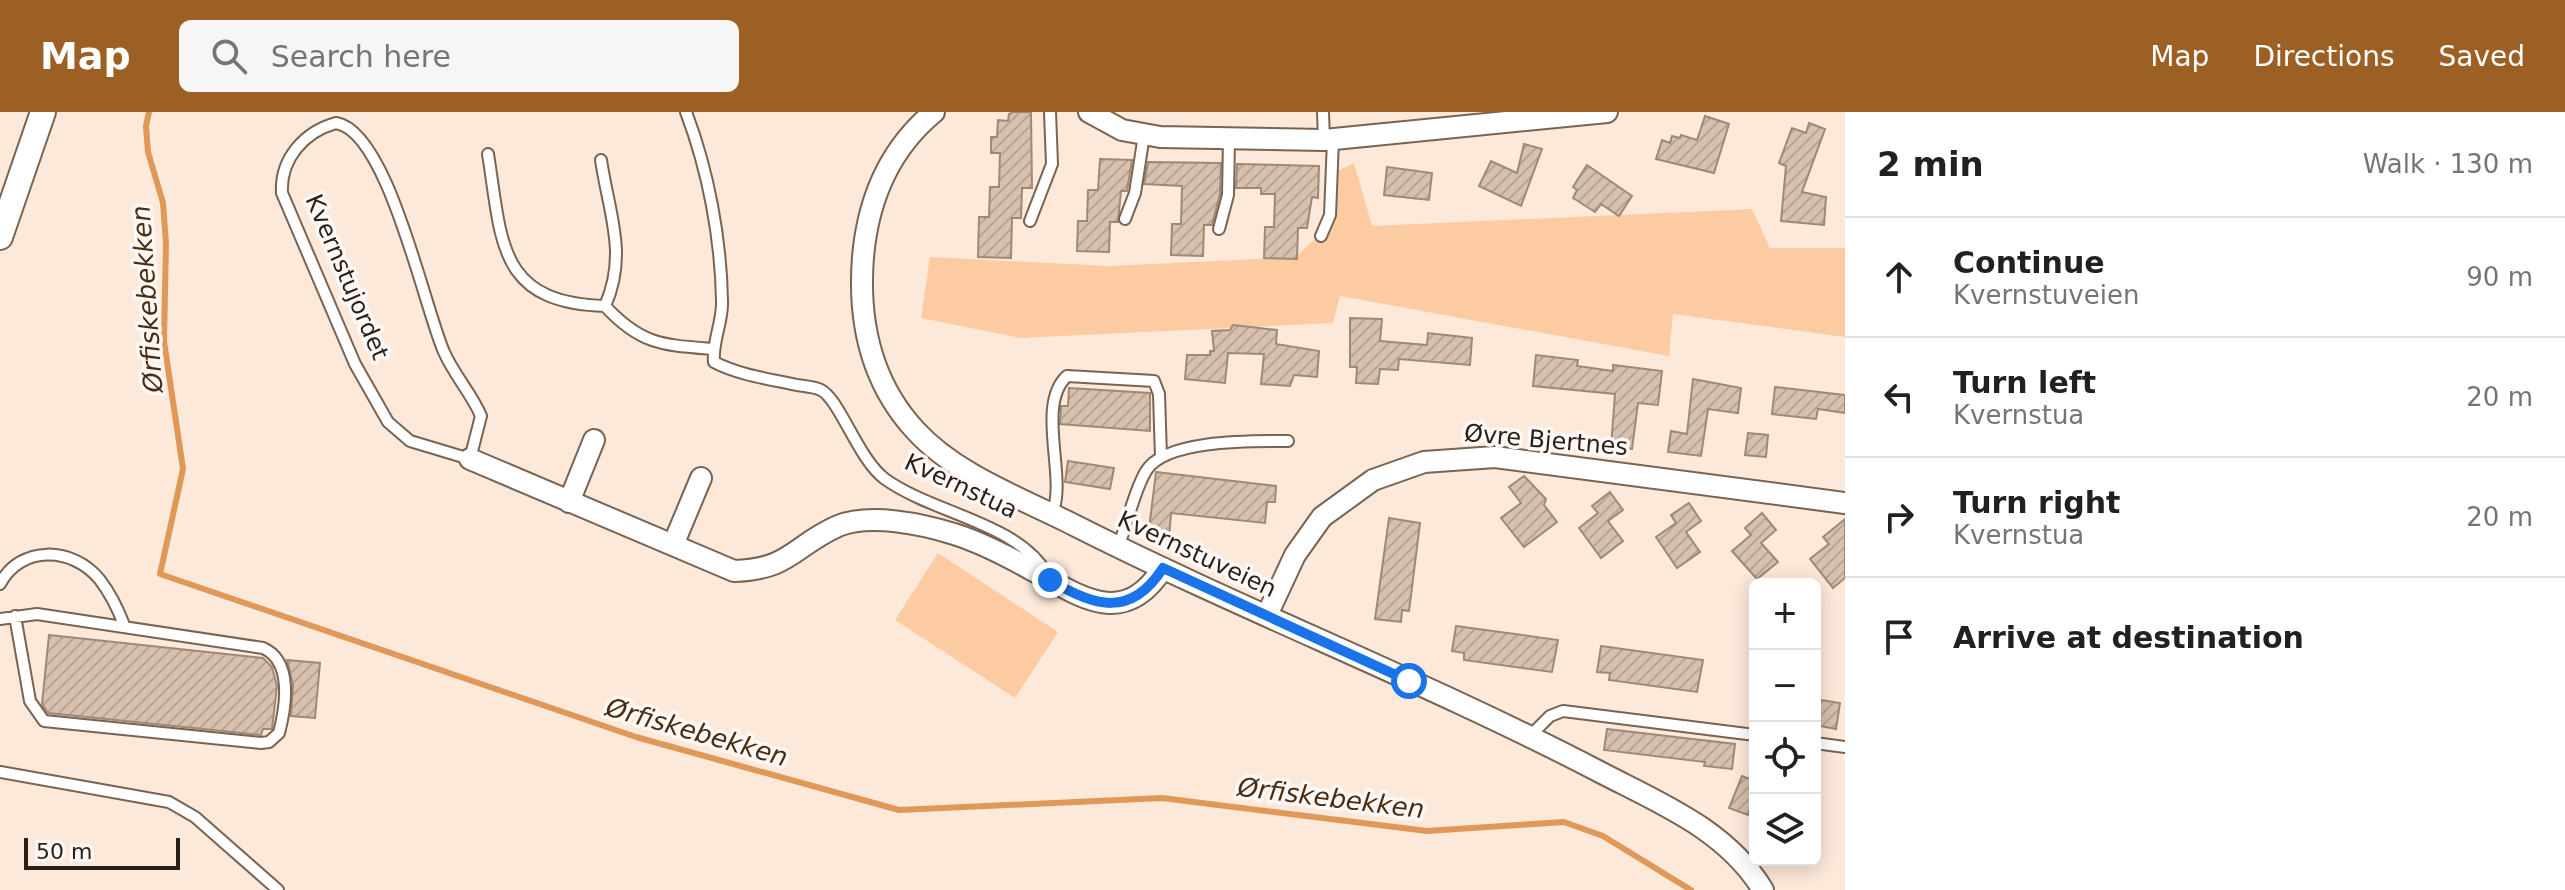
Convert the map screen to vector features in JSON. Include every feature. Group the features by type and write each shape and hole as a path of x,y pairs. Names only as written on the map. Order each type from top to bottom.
{"street":[{"path":"0,237 43,112"},
{"name":"Kvernstuveien","path":"934,112 896,154 877,188 869,215 863,264 863,304 874,365 891,400 931,445 962,467 1118,547 1529,737 1712,833 1737,855 1763,890"},
{"path":"1089,112 1109,125 1144,135 1329,140 1540,116 1607,112"},
{"path":"569,502 594,440"},
{"name":"Øvre Bjertnes","path":"1267,615 1295,555 1322,517 1373,480 1424,462 1471,456 1518,459 1845,503"},
{"name":"Kvernstujordet","path":"470,459 734,571 763,570 789,559 823,534 843,524 899,522 953,533 1050,580"},
{"path":"673,545 701,478"},
{"name":"Kvernstua","path":"1050,580 1080,597 1113,604 1138,595 1153,584 1163,568"}],"lane":[{"path":"488,154 503,242 512,265 534,290 546,298 577,305 605,306 628,329 651,343 713,349 721,326 721,280 702,159 686,112"},
{"path":"1030,221 1052,164 1050,112"},
{"path":"1321,236 1330,215 1329,140 1323,112"},
{"name":"Kvernstujordet","path":"342,124 356,133 400,218 444,353 481,416 470,459 402,437 380,411 355,364 282,193 282,184 294,152 320,128 342,124"},
{"path":"1125,219 1135,193 1144,135"},
{"path":"1219,229 1228,195 1229,139"},
{"path":"601,160 618,253 617,278 605,306"},
{"name":"Kvernstua","path":"713,349 714,362 730,370 821,390 838,411 868,463 883,478 910,496 1021,543 1036,557 1050,580"},
{"path":"1052,513 1059,495 1052,460 1054,417 1059,387 1067,376 1154,381 1159,394 1161,457"},
{"path":"1118,547 1145,473 1161,457 1188,448 1288,441"},
{"path":"0,584 12,566 35,554 77,562 100,580 124,625"},
{"path":"0,619 15,616 37,614 263,648 277,656 284,670 279,733 269,742 261,743 44,721 30,701 15,616"},
{"path":"1529,737 1550,716 1575,711 1749,734"},
{"path":"1821,744 1845,747"},
{"path":"0,772 169,802 195,817 278,890"}],"shaded area":[{"path":"1354,163 1372,226 1752,209 1770,248 1845,248 1845,337 1673,314 1669,356 1340,296 1333,323 1020,338 921,318 930,257 1110,266 1296,257 1333,222 1334,173"},
{"path":"938,553 1058,632 1015,698 895,620"}],"building":[{"path":"1031,112 1032,188 1022,188 1021,218 1012,218 1011,258 978,257 979,217 989,217 990,187 999,187 1000,153 991,153 991,137 997,137 998,120 1008,121 1009,114"},
{"path":"1705,116 1729,124 1714,173 1656,159 1662,140 1670,143 1672,136 1680,138 1681,135 1697,140"},
{"path":"1809,123 1825,129 1802,192 1826,197 1824,225 1781,221 1786,166 1779,163 1792,128 1806,133"},
{"path":"1524,144 1542,149 1521,206 1479,186 1491,161 1517,173"},
{"path":"1100,159 1132,160 1127,191 1121,191 1118,222 1110,222 1109,252 1077,251 1078,221 1087,221 1088,190 1098,190"},
{"path":"1148,162 1221,163 1220,194 1212,225 1204,225 1203,256 1171,255 1172,224 1181,224 1182,186 1144,184"},
{"path":"1237,164 1319,166 1318,198 1312,197 1307,228 1298,228 1297,259 1264,258 1265,227 1274,227 1275,194 1261,194 1261,188 1236,188"},
{"path":"1587,165 1632,196 1619,216 1601,204 1595,212 1573,198 1577,190 1573,187"},
{"path":"1387,167 1432,173 1429,200 1384,195"},
{"path":"1350,318 1382,319 1380,341 1427,345 1428,333 1472,338 1470,365 1399,359 1398,370 1380,369 1378,384 1356,383 1357,367 1350,367"},
{"path":"1233,325 1277,330 1276,344 1319,351 1317,377 1294,375 1290,386 1261,384 1264,354 1228,353 1225,383 1185,379 1187,355 1210,355 1210,351 1214,351 1212,331 1230,330"},
{"path":"1536,355 1578,360 1577,366 1613,371 1613,365 1662,371 1658,405 1638,403 1632,449 1611,447 1615,394 1533,386"},
{"path":"1693,379 1741,388 1738,413 1708,409 1701,456 1668,452 1671,431 1687,434"},
{"path":"1775,387 1845,395 1845,413 1818,409 1816,419 1772,414"},
{"path":"1069,388 1150,393 1150,431 1060,424 1061,406 1068,406"},
{"path":"1748,433 1768,435 1766,457 1745,455"},
{"path":"1068,461 1114,468 1110,489 1065,482"},
{"path":"1156,472 1276,486 1275,502 1267,502 1265,523 1171,513 1169,539 1148,537"},
{"path":"1524,476 1546,499 1544,505 1557,522 1524,547 1501,518 1521,503 1509,487"},
{"path":"1610,492 1623,510 1608,521 1623,541 1601,558 1579,528 1598,513 1592,506"},
{"path":"1689,503 1701,521 1686,532 1700,552 1677,568 1656,537 1676,523 1671,515"},
{"path":"1762,513 1776,530 1761,543 1778,562 1758,578 1732,551 1751,535 1745,528"},
{"path":"1389,518 1420,523 1409,611 1402,610 1401,622 1375,619"},
{"path":"1845,519 1845,578 1833,588 1810,559 1829,544 1823,537"},
{"path":"1456,626 1558,640 1552,672 1464,660 1464,653 1452,651"},
{"path":"49,635 263,658 272,667 277,686 272,729 263,729 261,735 48,713 42,704"},
{"path":"1601,646 1703,660 1697,692 1609,680 1610,673 1597,672"},
{"path":"287,660 320,663 315,718 291,716 293,685"},
{"path":"1821,700 1840,703 1836,729 1821,726"},
{"path":"1607,729 1735,744 1732,769 1704,766 1705,762 1604,750"},
{"path":"1742,776 1749,779 1748,815 1729,808"}],"waterway":[{"name":"Ørfiskebekken","path":"149,112 146,126 148,152 163,203 166,243 164,341 183,469 160,574 636,737 899,810 1162,798 1427,831 1564,822 1603,836 1691,890"}],"route":[{"path":"1050,580 1080,597 1113,604 1126,602 1138,595 1153,584 1163,568 1409,681"}]}
